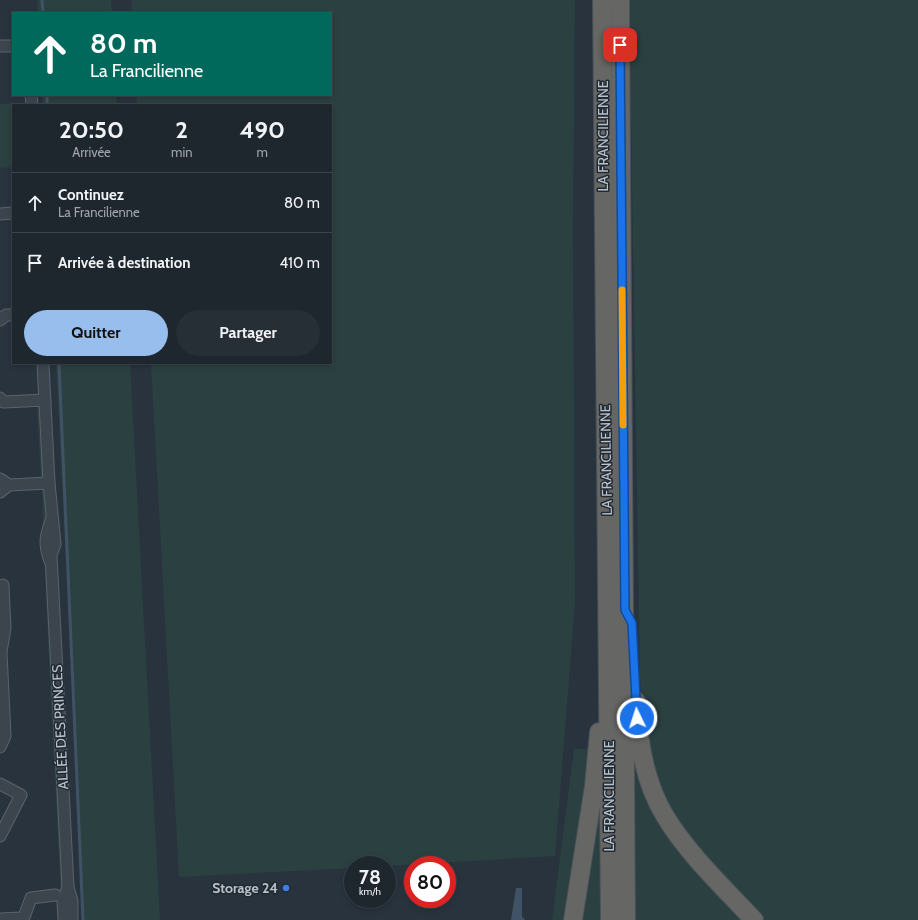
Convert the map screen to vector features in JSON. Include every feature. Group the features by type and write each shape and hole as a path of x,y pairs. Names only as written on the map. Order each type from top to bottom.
{"highway":[{"name":"LA FRANCILIENNE","path":"602,0 610,920"},
{"name":"LA FRANCILIENNE","path":"620,0 626,920"},
{"path":"625,610 632,623 637,718 641,750 650,783 664,816 699,861 754,920"},
{"path":"573,920 594,786 601,695 609,677"}],"street":[{"path":"0,46 12,46"},
{"path":"0,214 12,213"},
{"name":"ALLÉE DES PRINCES","path":"43,364 52,518 46,531 46,551 53,566 68,887 72,901 72,920"},
{"path":"1,402 45,400"},
{"path":"0,492 5,482 49,483"},
{"path":"0,747 5,736 1,652 5,628 3,585"},
{"path":"0,784 20,795 0,836"},
{"name":"ALLÉE DES PRINCES","path":"64,920 63,901 68,887"},
{"path":"0,919 23,919 31,898 55,895"}],"green space":[{"path":"37,0 111,0 112,12 38,12"},
{"path":"131,0 575,0 573,225 575,603 555,856 456,862 456,856 404,856 404,865 396,865 396,856 344,856 344,868 179,877 151,364 332,364 332,104 137,104 136,96 332,96 332,12 132,12"},
{"path":"629,0 918,0 918,920 552,920 574,749 647,747 640,678"},
{"path":"42,96 116,96 117,104 43,104"},
{"path":"19,103 12,104 12,167 0,168 0,104"},
{"path":"56,364 130,364 160,920 84,920"},
{"path":"37,405 40,407 43,476 41,479"},
{"path":"42,488 45,492 47,517 43,531"},
{"path":"44,554 49,567 64,888 61,898"}],"water":[{"path":"516,888 522,888 522,916 525,920 511,920"}],"waterway":[{"path":"42,0 43,12"},
{"path":"47,96 47,104"},
{"path":"59,364 83,920"}],"slow traffic":[{"path":"622,290 623,425"}],"place":[{"name":"Storage 24","path":"286,888"}],"route":[{"path":"620,45 625,610 632,623 637,718"}]}
